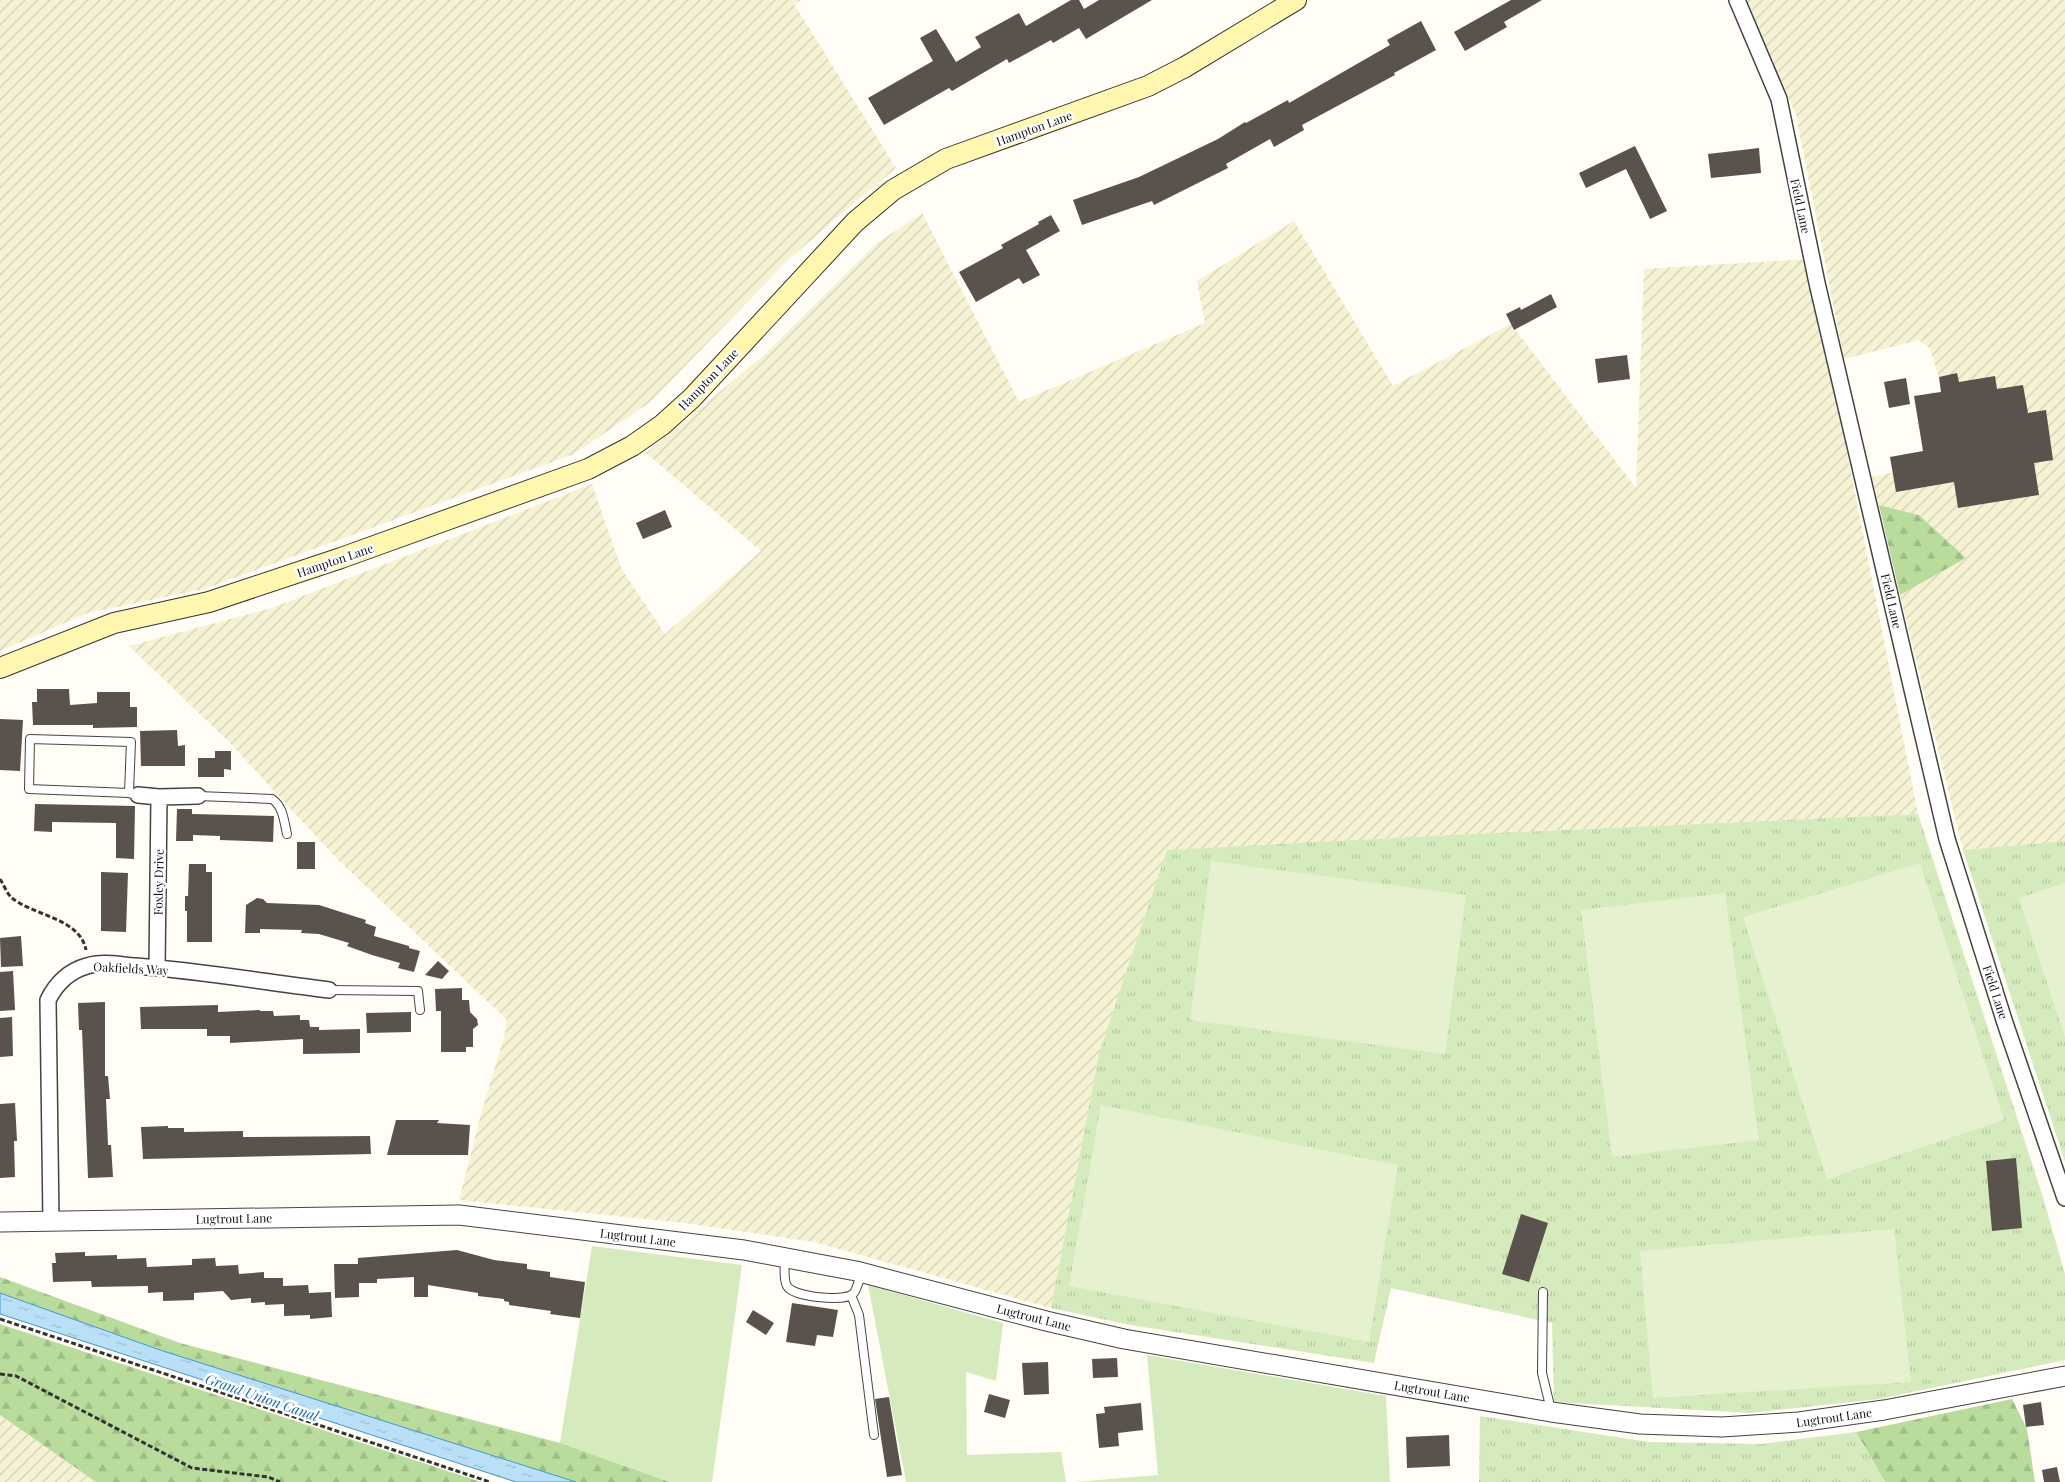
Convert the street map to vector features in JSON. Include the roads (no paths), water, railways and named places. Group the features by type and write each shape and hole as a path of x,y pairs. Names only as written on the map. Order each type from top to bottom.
{"main road":[{"name":"Hampton Lane","path":"0,668 114,623 208,602 341,558 597,465 632,446 662,425 692,398 855,222 893,190 946,159 1148,86 1186,67 1296,0"}],"street":[{"name":"Field Lane","path":"1737,0 1779,99 1817,283 1947,839 2005,1023 2065,1198"},
{"path":"133,794 159,797 198,796"},
{"name":"Foxley Drive","path":"157,968 159,797"},
{"name":"Oakfields Way","path":"51,1221 48,1000 53,991 68,975 88,965 102,964 157,968 329,990"},
{"name":"Lugtrout Lane","path":"0,1222 459,1214 744,1250 862,1273 1124,1339 1552,1412 1640,1424 1722,1427 1799,1422 1884,1410 2065,1376"}],"lane":[{"path":"30,739 131,742 133,794 29,789 30,739"},
{"path":"198,796 272,799 277,802 280,808 287,834"},
{"path":"329,990 418,991 420,1010"},
{"path":"785,1258 785,1281 790,1290 799,1293 840,1299 854,1293 862,1273"},
{"path":"1544,1292 1542,1373 1552,1412"},
{"path":"851,1295 859,1316 874,1435"}],"water":[{"name":"Grand Union Canal","path":"0,1293 160,1350 576,1482 516,1482 0,1314"}]}
